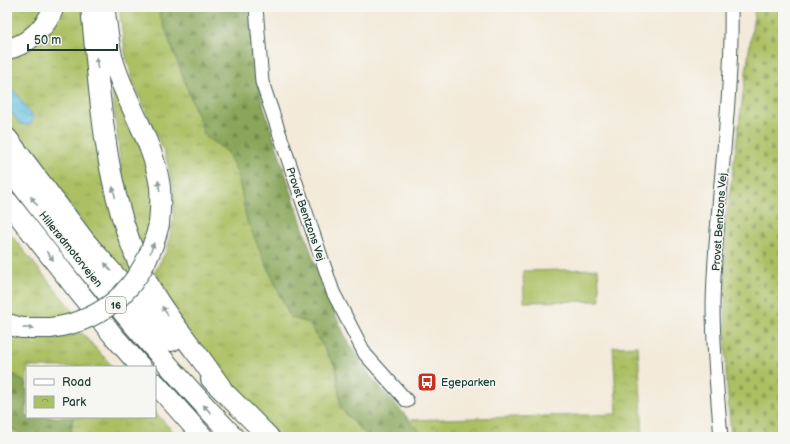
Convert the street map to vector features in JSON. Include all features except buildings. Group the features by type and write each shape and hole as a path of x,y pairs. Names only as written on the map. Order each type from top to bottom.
{"highway":[{"path":"7,49 24,42 40,29 54,7"},
{"path":"91,7 104,130 111,177 121,216 134,255 151,290 176,328 221,387"},
{"path":"7,324 22,328 50,328 80,322 118,299 131,285 143,268 151,251 159,224 160,188 153,156 122,84 114,60 108,38 104,7"},
{"path":"7,138 85,241 186,357 221,387 269,437"},
{"name":"Hillerødmotorvejen","path":"7,166 128,320 234,437"},
{"name":"Hillerødmotorvejen","path":"7,201 25,226 112,334 140,366"},
{"path":"7,207 25,226"},
{"path":"156,384 203,437"},
{"path":"182,414 196,437"}],"street":[{"name":"Provst Bentzons Vej","path":"256,7 262,82 333,292 365,354 407,401"},
{"name":"Provst Bentzons Vej","path":"721,437 713,304 717,228 732,54 731,7"}],"green space":[{"path":"7,7 49,7 29,32 7,40"},
{"path":"61,7 86,7 134,271 127,281 7,122 7,54"},
{"path":"119,7 157,7 205,136 227,151 238,174 247,221 290,317 309,323 336,368 341,409 368,437 279,437 214,366 175,314 153,275 167,250 174,217 173,185 165,154 134,85 125,52"},
{"path":"157,7 249,7 254,67 265,111 321,282 346,338 371,377 425,437 368,437 341,409 336,367 309,323 290,317 247,221 238,174 227,151 205,136"},
{"path":"755,7 783,7 783,437 731,437 726,373 725,226"},
{"path":"110,72 158,186 145,255 126,213"},
{"path":"7,230 76,315 42,322 7,320"},
{"path":"598,269 600,301 524,302 523,271"},
{"path":"82,333 112,366 26,366 26,383 7,370 7,335 35,339 63,337"},
{"path":"638,346 643,437 425,437 408,420 617,414 613,347"},
{"path":"7,370 26,383 26,418 73,418 70,437 27,437 8,426"},
{"path":"156,413 178,437 70,437 73,418 156,418"},
{"path":"7,424 8,426 27,437 7,437"}],"water":[{"path":"7,81 34,118 31,124 24,125 19,123 7,106"}],"place":[{"name":"Egeparken","path":"427,382"}]}
